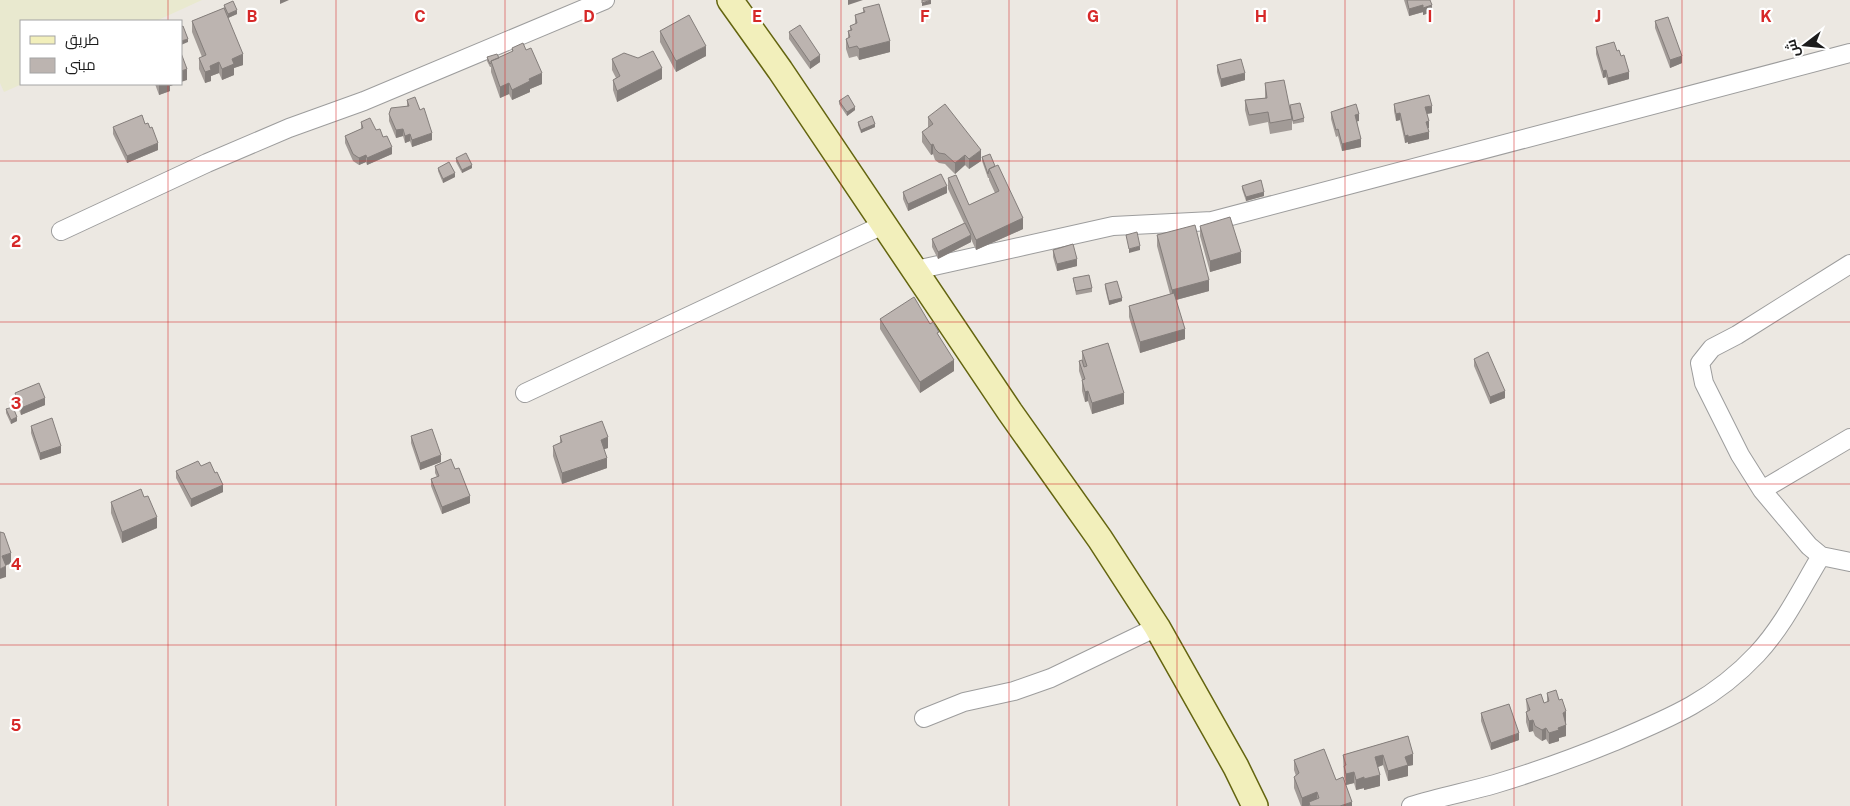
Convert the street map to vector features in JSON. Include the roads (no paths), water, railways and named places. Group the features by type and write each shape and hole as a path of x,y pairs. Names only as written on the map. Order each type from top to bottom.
{"street":[{"path":"61,231 207,163 280,132 364,101 605,0"},
{"path":"730,0 885,224 1010,412 1100,539 1157,627 1236,767 1255,806"},
{"path":"916,270 1113,226 1212,221 1850,52"},
{"path":"525,393 885,224"},
{"path":"1850,264 1737,335 1712,348 1700,363 1704,383 1740,455 1762,490 1809,546 1821,556 1850,562"},
{"path":"1762,490 1850,438"},
{"path":"1411,806 1495,784 1563,762 1660,722 1699,703 1734,677 1758,653 1780,625 1821,556"},
{"path":"924,718 964,702 1014,691 1050,678 1157,627"}]}
